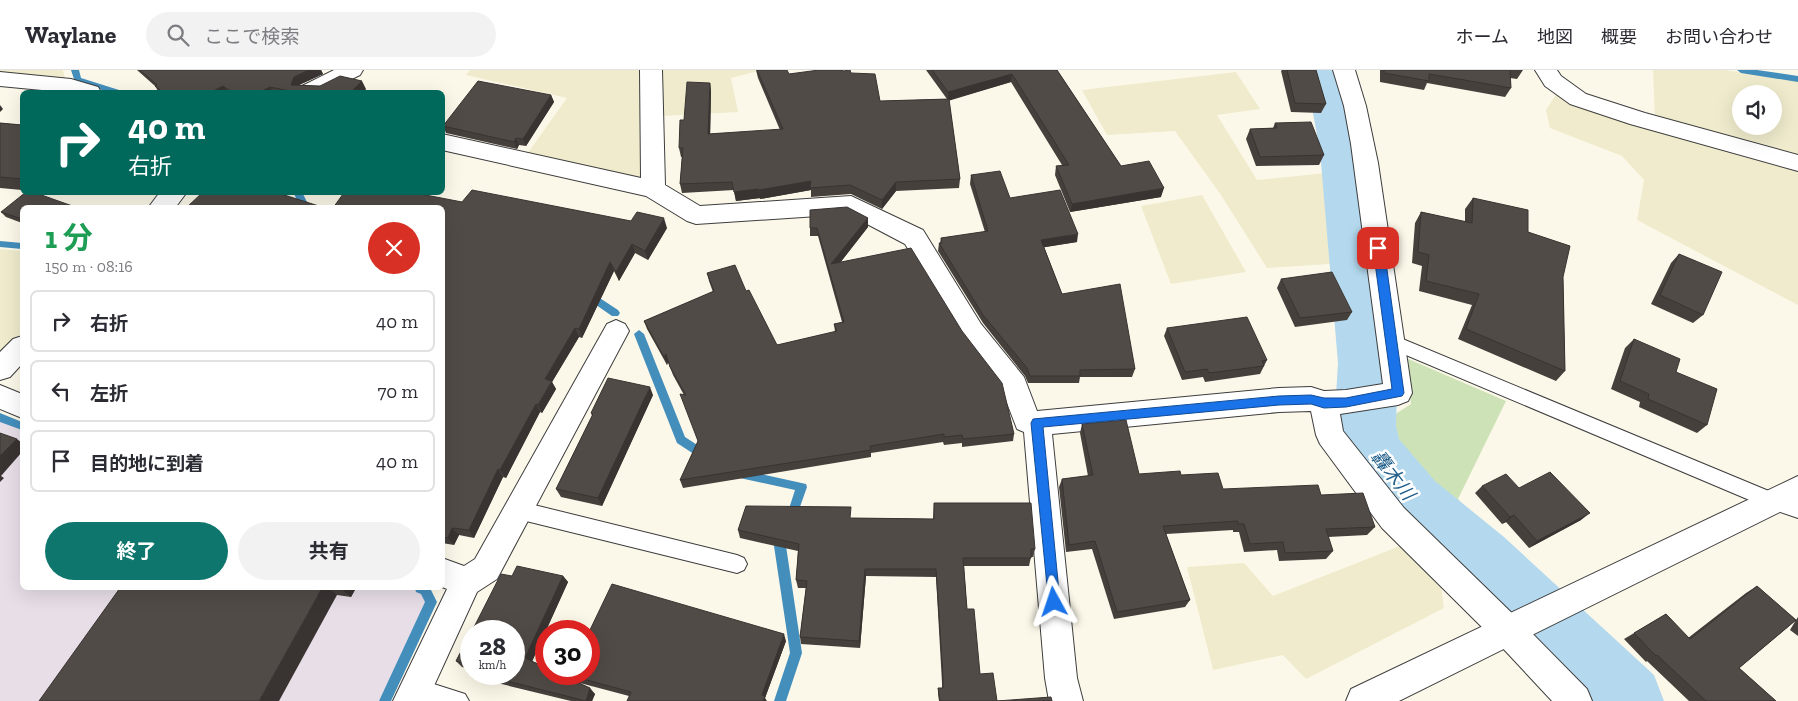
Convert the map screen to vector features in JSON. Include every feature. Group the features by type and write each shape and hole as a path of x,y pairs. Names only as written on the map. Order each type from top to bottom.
{"street":[{"path":"312,90 352,70"},
{"path":"651,70 653,189"},
{"path":"445,143 653,189 696,215 851,205 914,237 972,331 1014,385 1027,421 1037,423 1279,400 1311,399 1335,403 1398,393 1393,342 1362,135 1353,95 1344,70"},
{"path":"1546,70 1553,81 1578,99 1638,119 1798,162"},
{"path":"0,79 71,86 84,90"},
{"path":"163,205 172,195"},
{"path":"412,695 454,577 486,569 616,331"},
{"path":"0,370 20,349"},
{"path":"0,397 20,405"},
{"path":"1335,403 1330,435 1393,518 1515,628 1575,701"},
{"path":"1037,423 1061,678 1066,701"},
{"path":"1363,701 1565,603 1790,500"}],"lane":[{"path":"1393,342 1790,500"},
{"path":"518,510 737,564"},
{"path":"412,695 458,701"}],"shaded area":[{"path":"0,70 63,70 65,79 0,73"},
{"path":"470,70 640,70 645,176 641,178 527,154 567,98 466,75"},
{"path":"662,70 762,70 731,78 738,112 662,116"},
{"path":"1653,70 1725,70 1798,81 1798,157 1655,118"},
{"path":"1236,72 1260,109 1217,115 1257,180 1336,172 1345,263 1267,268 1221,195 1175,131 1107,135 1082,90"},
{"path":"1557,93 1798,169 1798,305 1637,220 1644,180 1622,156 1550,128 1546,110"},
{"path":"1202,195 1246,272 1171,284 1141,206"},
{"path":"0,249 20,251 20,334 0,355"},
{"path":"0,420 20,429 20,590 421,590 424,591 429,604 382,701 0,701"},
{"path":"1400,546 1441,586 1444,608 1306,679 1283,655 1213,670 1187,567 1244,563 1273,596"}],"green space":[{"path":"1406,358 1506,401 1458,499 1520,564 1430,498 1383,422 1411,404"}],"building":[{"path":"140,70 309,70 294,77 291,85 320,86 340,76 362,81 353,90 285,90 270,87 264,90 229,90 223,86 215,90 160,90 155,86 157,85"},
{"path":"757,70 787,70 789,74 819,70 850,70 851,73 875,74 880,101 949,99 960,179 896,182 882,200 850,185 810,188 811,181 759,190 734,192 732,182 680,184 683,148 679,148 680,120 684,120 687,82 710,83 708,134 783,129"},
{"path":"932,70 1057,70 1121,166 1149,161 1164,188 1072,204 1056,166 1069,165 1012,74 948,92"},
{"path":"1287,70 1316,70 1326,104 1295,103"},
{"path":"1384,70 1510,70 1511,88 1429,74 1429,81 1384,73"},
{"path":"478,81 551,95 523,139 516,138 514,142 445,126 445,123"},
{"path":"1311,122 1324,155 1260,157 1250,129 1277,128 1275,123"},
{"path":"0,123 20,125 20,179 0,177"},
{"path":"1000,171 1010,198 1060,190 1078,234 1041,240 1062,294 1120,284 1135,369 1080,370 1080,376 1030,376 1027,368 983,315 939,243 942,243 941,238 988,231 971,175"},
{"path":"472,190 631,221 637,212 664,218 645,251 632,244 616,272 610,262 579,329 575,328 545,379 552,381 538,405 536,404 500,470 498,469 469,530 452,528 448,538 445,538 445,205 335,205 342,195 426,195 462,202"},
{"path":"22,195 41,195 70,205 20,205 20,218 1,212"},
{"path":"200,195 284,195 316,205 189,205"},
{"path":"1473,198 1528,210 1528,232 1570,246 1563,277 1565,371 1466,329 1479,294 1426,281 1429,255 1418,252 1421,212 1472,223"},
{"path":"847,207 868,218 831,264 911,248 962,331 1002,383 1014,434 963,439 962,435 944,437 944,434 870,446 871,450 680,480 698,441 680,394 686,395 670,367 666,354 664,357 644,321 714,291 707,273 735,265 746,291 749,290 777,345 837,331 834,324 844,322 817,228 810,228 810,210"},
{"path":"1679,254 1722,272 1703,315 1660,295"},
{"path":"1332,272 1352,312 1300,318 1281,279"},
{"path":"1247,317 1267,360 1262,361 1264,366 1209,373 1207,369 1185,372 1167,328"},
{"path":"1634,339 1680,359 1676,372 1717,389 1707,425 1648,399 1649,394 1620,381"},
{"path":"608,378 650,387 598,498 556,489 593,414 591,413"},
{"path":"1126,420 1139,474 1180,471 1181,475 1218,473 1223,489 1318,485 1321,495 1363,493 1375,527 1326,529 1333,551 1285,553 1283,542 1250,544 1244,524 1238,524 1238,521 1163,526 1190,600 1117,612 1095,541 1069,545 1062,479 1093,475 1082,424"},
{"path":"0,433 17,439 0,456"},
{"path":"1550,472 1590,513 1537,541 1514,515 1510,517 1482,486 1506,474 1519,488"},
{"path":"934,503 1031,503 1035,549 1031,549 1031,558 963,558 967,609 974,609 980,674 993,673 997,701 940,701 938,688 943,688 943,677 936,569 865,569 859,641 800,637 807,581 796,580 799,544 738,530 746,506 851,507 850,518 934,519"},
{"path":"517,566 563,576 543,620 535,620 535,636 525,658 525,620 478,620 501,574 512,576"},
{"path":"612,584 784,634 762,695 765,696 763,701 627,701 631,692 600,684 600,620 595,620"},
{"path":"1757,586 1796,620 1739,668 1776,701 1706,701 1656,656 1634,633 1666,614 1690,639"},
{"path":"119,590 321,590 259,701 39,701"},
{"path":"460,653 460,662 456,661"},
{"path":"525,658 535,663 535,685 583,685 590,688 586,701 523,685 525,685"},
{"path":"1051,697 1052,701 997,701"}],"waterway":[{"path":"75,70 78,80 110,90"},
{"name":"轟木川","path":"1329,70 1345,151 1368,363 1365,426 1371,451 1412,501 1480,559 1628,701"},
{"path":"1741,70 1798,79"},
{"path":"299,195 304,205"},
{"path":"0,244 20,246"},
{"path":"589,295 615,313"},
{"path":"639,334 681,440 704,455"},
{"path":"0,417 20,425"},
{"path":"739,474 802,487 791,518"},
{"path":"780,701 796,653 780,546 784,536"},
{"path":"385,701 431,602 425,590"}],"route":[{"path":"1054,602 1037,423 1279,400 1311,399 1324,403 1346,402 1398,393 1393,342 1378,248"}]}
